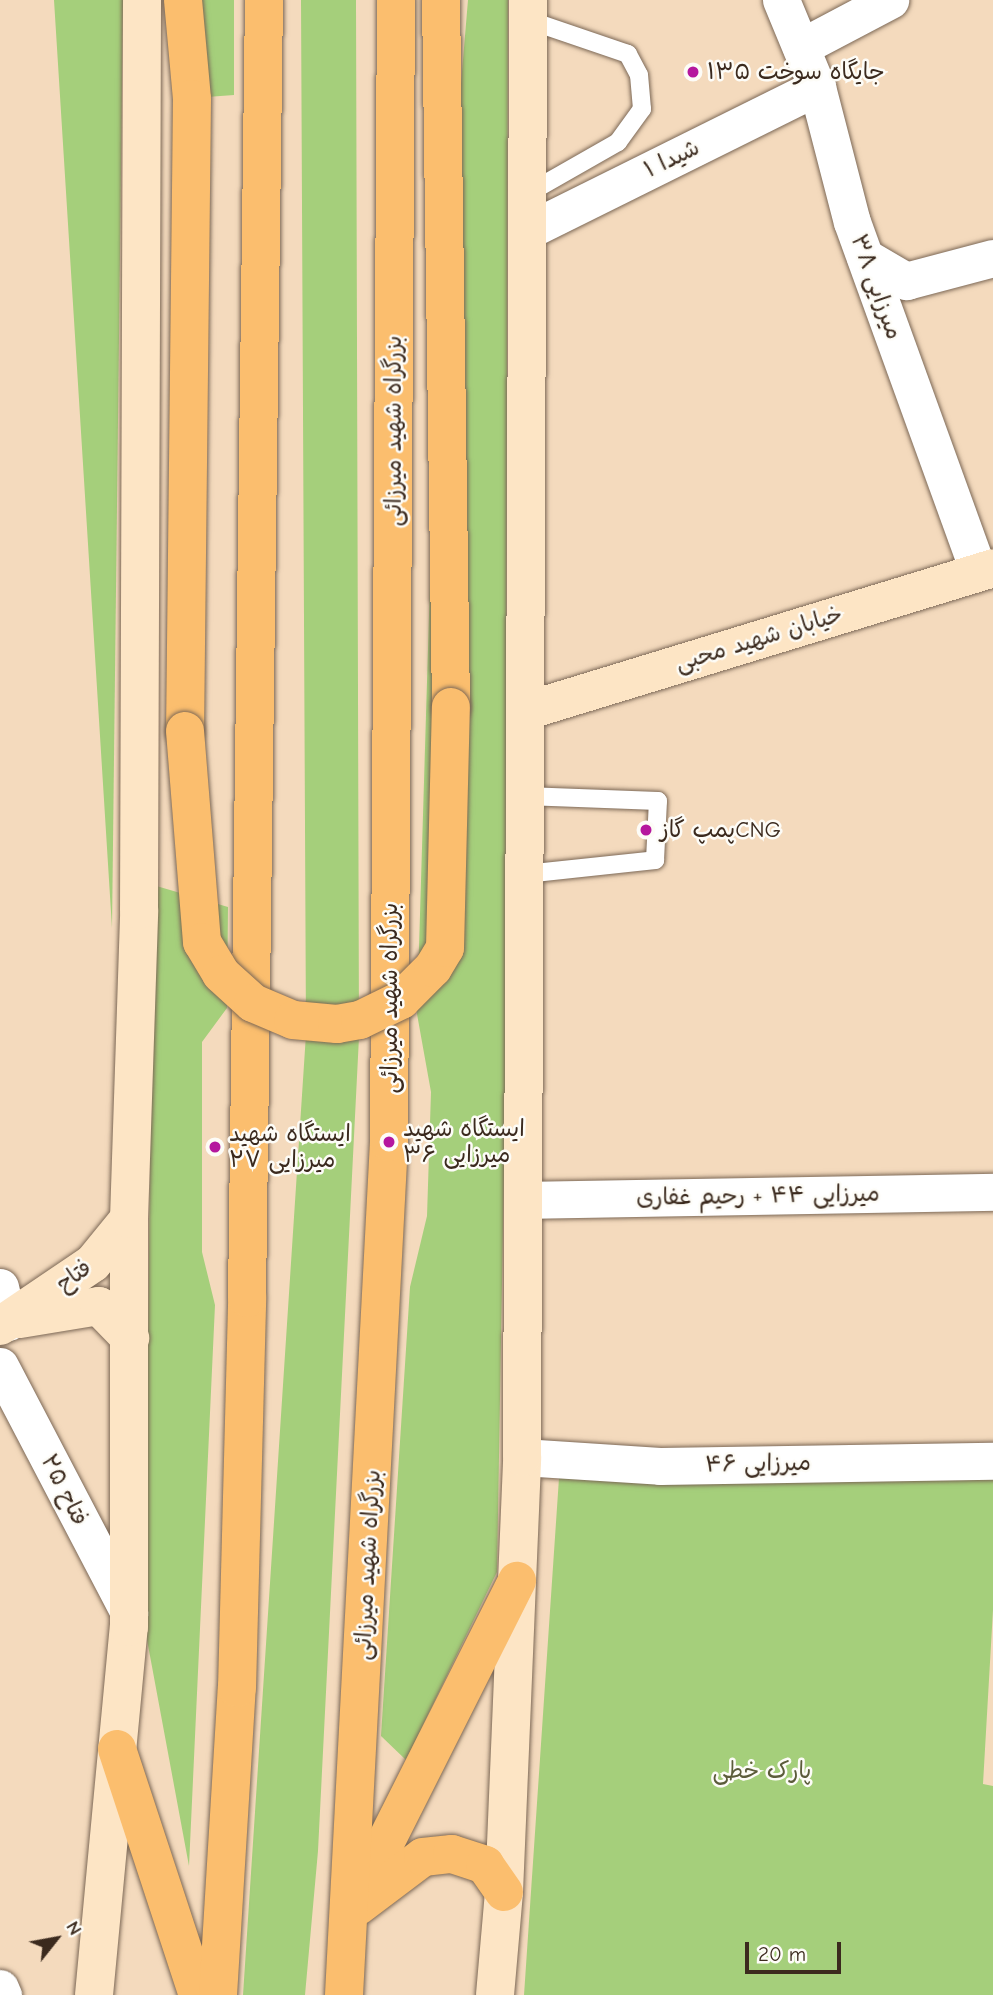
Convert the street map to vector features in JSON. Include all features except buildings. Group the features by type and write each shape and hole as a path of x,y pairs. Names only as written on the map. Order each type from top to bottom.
{"highway":[{"path":"183,0 192,99 185,731 202,942 221,974 253,1003 293,1020 337,1024 359,1020 401,1000 433,968 445,948 451,706 443,7"},
{"path":"218,1995 237,1688 247,1284 264,0"},
{"name":"بزرگراه شهید میرزائی","path":"344,1995 351,1911 389,1142 397,0"},
{"path":"351,1911 517,1581"},
{"path":"117,1749 198,1995"},
{"path":"351,1911 423,1857 452,1854 485,1865 504,1892"}],"street":[{"path":"94,1995 129,1613 129,1219 139,910 142,0"},
{"name":"میرزایی ۳۸","path":"781,0 817,87 865,257 986,570"},
{"path":"801,47 890,0"},
{"path":"495,1995 504,1892 522,1457 528,10"},
{"name":"شیدا ۱","path":"527,213 817,87"},
{"path":"865,257 906,281 993,258"},
{"name":"خیابان شهید محبی","path":"526,711 986,570"},
{"name":"میرزایی ۴۴ + رحیم غفاری","path":"524,1200 993,1192"},
{"name":"فتاح","path":"3,1312 93,1263 129,1219"},
{"name":"فتاح","path":"3,1312 99,1306 130,1338"},
{"name":"فتاح ۲۵","path":"0,1366 129,1613"},
{"name":"میرزایی ۴۶","path":"522,1457 660,1466 993,1461"},
{"path":"0,1988 4,1995"}],"lane":[{"path":"527,213 618,142 642,109 639,75 628,54 528,10"},
{"path":"525,796 658,801 655,860 525,874"}],"green space":[{"path":"54,0 123,0 112,928"},
{"path":"199,0 234,0 234,95 207,97"},
{"path":"301,0 356,0 359,1037 318,1851 305,1995 243,1995 306,1034"},
{"path":"468,0 508,0 505,1111 497,1572 406,1760 381,1736 410,1287 427,1216 431,1092 417,1014 436,383"},
{"path":"153,885 228,907 227,1008 202,1042 202,1252 215,1305 189,1866 145,1629"},
{"name":"پارک خطی","path":"993,1476 993,1610 983,1784 993,1786 993,1995 524,1995 559,1478"}],"place":[{"name":"جایگاه سوخت ۱۳۵","path":"693,72"},
{"name":"پمپ گازCNG","path":"646,830"},
{"name":"ایستگاه شهید میرزایی ۳۶","path":"389,1142"},
{"name":"ایستگاه شهید میرزایی ۲۷","path":"215,1147"}]}
